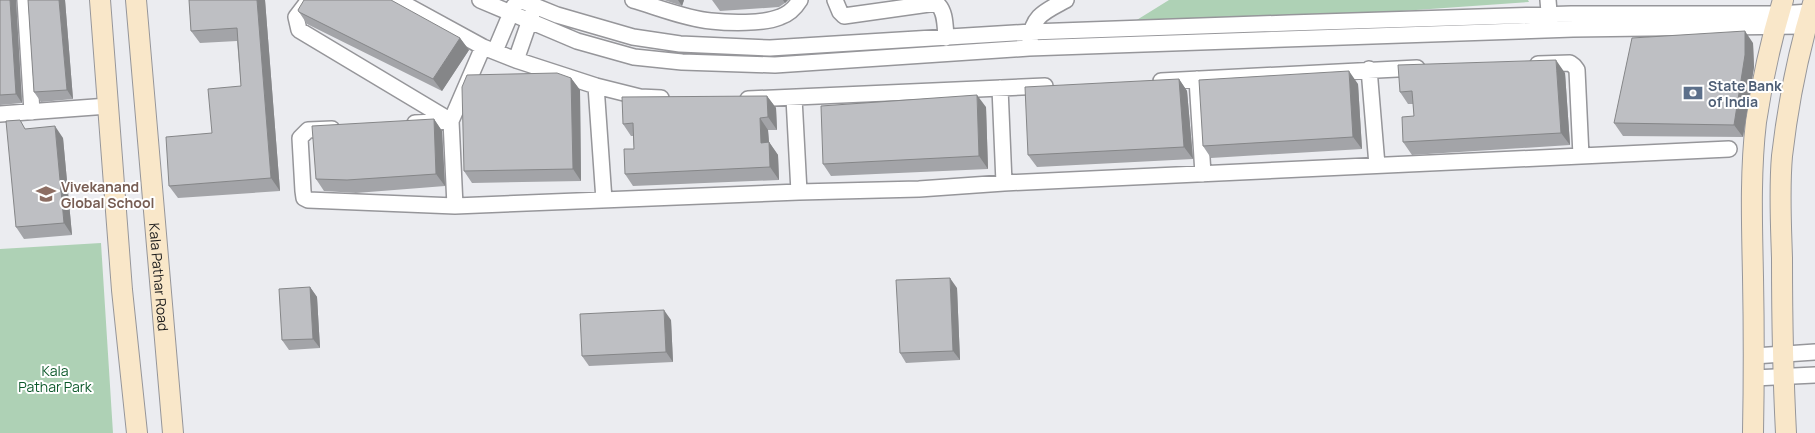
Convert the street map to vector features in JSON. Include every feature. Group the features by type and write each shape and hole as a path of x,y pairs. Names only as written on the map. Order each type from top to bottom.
{"street":[{"path":"25,0 32,112"},
{"path":"100,0 122,290 137,433"},
{"name":"Kala Pathar Road","path":"136,0 173,433"},
{"path":"309,0 296,17 299,30 451,121"},
{"path":"397,0 489,49 516,60 596,86 640,97 679,99"},
{"path":"480,0 535,6 557,15 632,37 680,44 770,48 1031,32 1289,22 1548,7 1779,14"},
{"path":"633,0 710,21 736,22 764,21 780,17 793,10 800,0"},
{"path":"835,0 840,12 844,16 935,2 941,9 946,38"},
{"path":"1029,48 1035,20 1066,0"},
{"path":"455,206 451,121 489,49 516,5"},
{"path":"516,5 529,22 577,41 612,52 634,57 682,62 775,65 1029,48 1573,29 1810,13 1798,60 1782,157 1783,378 1786,433"},
{"path":"516,60 535,6"},
{"path":"1548,7 1550,30"},
{"path":"1570,7 1573,29"},
{"path":"1753,433 1752,202 1756,124 1779,14"},
{"path":"1289,22 1290,40"},
{"path":"1525,64 1570,63 1577,70 1581,156"},
{"path":"1148,81 1428,67"},
{"path":"1369,69 1377,165"},
{"path":"1197,79 1203,174"},
{"path":"596,86 604,200"},
{"path":"736,99 1059,86"},
{"path":"1000,88 1004,183"},
{"path":"794,98 799,192"},
{"path":"0,114 108,106"},
{"path":"404,124 451,121"},
{"path":"346,128 308,130 300,138 304,198 308,200 455,206 920,189 1004,183 1729,149"},
{"path":"1754,356 1815,352"},
{"path":"1754,378 1815,375"}],"green space":[{"path":"1169,0 1528,0 1529,2 1119,31"},
{"name":"Kala Pathar Park","path":"101,243 113,433 0,433 0,249"}],"building":[{"path":"0,0 10,0 16,94 0,95"},
{"path":"28,0 59,0 67,90 34,92"},
{"path":"189,0 257,0 271,178 169,186 166,137 212,133 208,89 241,86 237,28 191,31"},
{"path":"304,0 391,0 460,38 433,79 299,12 298,10"},
{"name":"State Bank of India","path":"1745,31 1745,55 1734,125 1614,123 1632,38"},
{"path":"1556,60 1561,133 1403,142 1402,117 1414,116 1412,91 1400,92 1398,65"},
{"path":"1349,71 1353,137 1203,146 1199,80"},
{"path":"557,73 571,78 573,169 464,171 462,87 467,75"},
{"path":"1179,79 1184,147 1028,155 1025,87"},
{"path":"977,95 979,156 823,164 821,106"},
{"path":"767,96 768,117 760,118 761,143 769,142 770,167 625,174 624,149 634,149 633,123 623,124 622,97"},
{"path":"434,119 436,174 347,180 316,179 312,126"},
{"path":"20,120 25,129 55,126 64,223 16,227 6,121"},
{"path":"950,278 953,351 900,353 896,280"},
{"path":"310,287 313,339 282,340 279,289"},
{"path":"664,310 666,352 582,356 580,314"}],"place":[{"name":"State Bank of India","path":"1693,93"},
{"name":"Vivekanand Global School","path":"46,194"}]}
